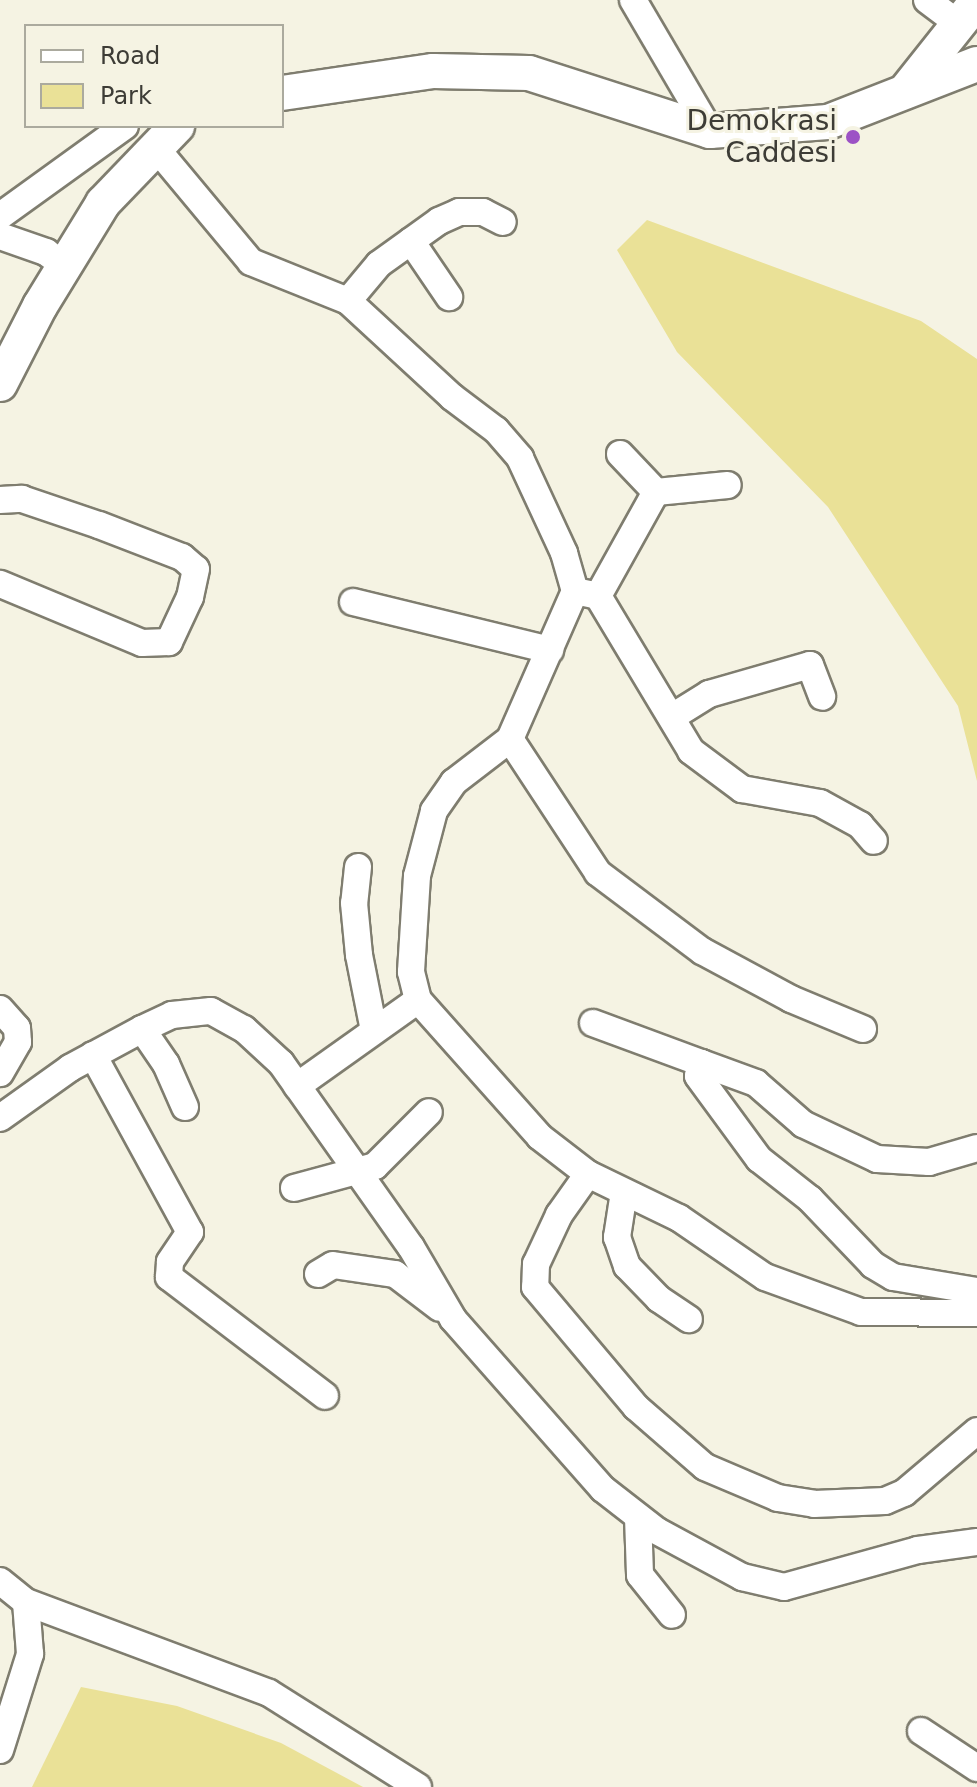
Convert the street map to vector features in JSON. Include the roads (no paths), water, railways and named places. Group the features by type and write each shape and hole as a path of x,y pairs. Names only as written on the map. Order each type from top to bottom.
{"main road":[{"path":"906,89 971,13"},
{"path":"284,93 433,71 529,73 710,131 828,122 906,89 976,65 956,47 971,13"},
{"path":"0,384 63,265 103,203 167,137"}],"street":[{"path":"633,0 710,131"},
{"path":"927,0 971,13"},
{"path":"0,216 122,128"},
{"path":"167,137 251,262 348,301 452,397 496,430 520,458 564,553 587,593 672,717 691,751 742,789 820,803 860,825 874,841"},
{"path":"348,301 379,264 459,212 483,212 503,222"},
{"path":"0,236 46,252 63,265"},
{"path":"411,241 449,297"},
{"path":"620,454 656,492"},
{"path":"656,492 728,485"},
{"path":"656,492 550,650 510,739 454,782 434,811 417,876 411,972 418,1000 540,1137 588,1174 679,1218 765,1277 861,1312 977,1313"},
{"path":"0,501 22,499 99,525 182,557 196,569 190,597 169,642 142,643 0,584"},
{"path":"353,602 550,650"},
{"path":"672,717 709,694 810,665 822,697"},
{"path":"510,739 598,873 702,951 791,999 863,1029"},
{"path":"358,867 354,903 359,955 374,1031"},
{"path":"297,1086 418,1000"},
{"path":"0,1009 17,1028 18,1042 0,1073"},
{"path":"0,1118 93,1055 142,1029 172,1015 211,1011 244,1029 281,1063 355,1173 411,1247 453,1319"},
{"path":"593,1023 756,1083 803,1124 877,1159 929,1162 977,1148"},
{"path":"142,1029 166,1064 185,1107"},
{"path":"93,1055 190,1232 170,1262 169,1277 325,1396"},
{"path":"701,1063 698,1076 759,1159 810,1199 873,1265 893,1277 977,1291"},
{"path":"294,1188 375,1166 429,1112"},
{"path":"588,1174 559,1215 536,1264 535,1287 636,1407 705,1467 778,1498 814,1504 885,1501 904,1493 977,1431"},
{"path":"624,1192 617,1237 627,1266 659,1299 689,1319"},
{"path":"318,1274 333,1265 395,1274 453,1319 603,1489 638,1517 742,1577 784,1587 918,1550 976,1543"},
{"path":"638,1517 640,1575 672,1615"},
{"path":"0,1581 26,1602 269,1693 418,1787"},
{"path":"0,1750 30,1654 26,1602"},
{"path":"921,1731 977,1768"}],"place":[{"name":"Demokrasi Caddesi","path":"853,137"}]}
